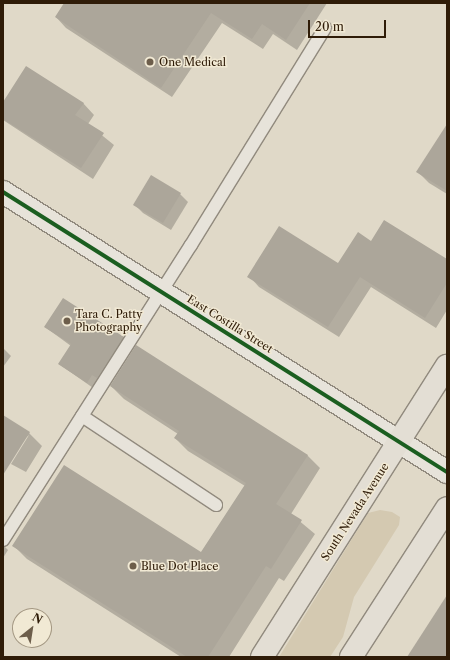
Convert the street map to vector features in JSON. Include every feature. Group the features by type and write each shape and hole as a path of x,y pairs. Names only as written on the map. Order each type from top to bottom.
{"main road":[{"name":"South Nevada Avenue","path":"262,657 447,366"},
{"path":"352,656 447,508"}],"street":[{"name":"East Costilla Street","path":"3,192 447,472"}],"lane":[{"path":"3,540 161,292 325,28"},
{"path":"82,416 216,505"}],"shaded area":[{"path":"380,510 392,512 400,517 399,525 354,597 343,637 330,657 279,657 368,513"}],"building":[{"name":"One Medical","path":"64,3 310,3 286,40 262,24 252,39 211,13 161,88 55,17"},
{"path":"26,66 84,103 75,115 104,133 81,168 3,119 3,102"},
{"path":"447,124 447,191 416,172"},
{"path":"151,175 181,193 163,223 133,205"},
{"path":"384,220 447,259 447,283 425,318 360,277 328,327 247,277 279,226 338,263 358,232 371,241"},
{"path":"63,298 124,337 97,378 92,375 87,383 58,364 71,344 44,327"},
{"path":"136,345 308,455 276,504 302,520 271,569 266,566 208,657 187,657 12,546 64,465 201,552 246,483 174,438 179,431 110,386"},
{"path":"3,415 30,432 3,475"},
{"path":"447,595 447,657 407,657"}],"cycle path":[{"path":"3,192 447,472"}],"place":[{"name":"One Medical","path":"150,62"},
{"name":"Tara C. Patty Photography","path":"67,321"},
{"name":"Blue Dot Place","path":"133,566"}]}
